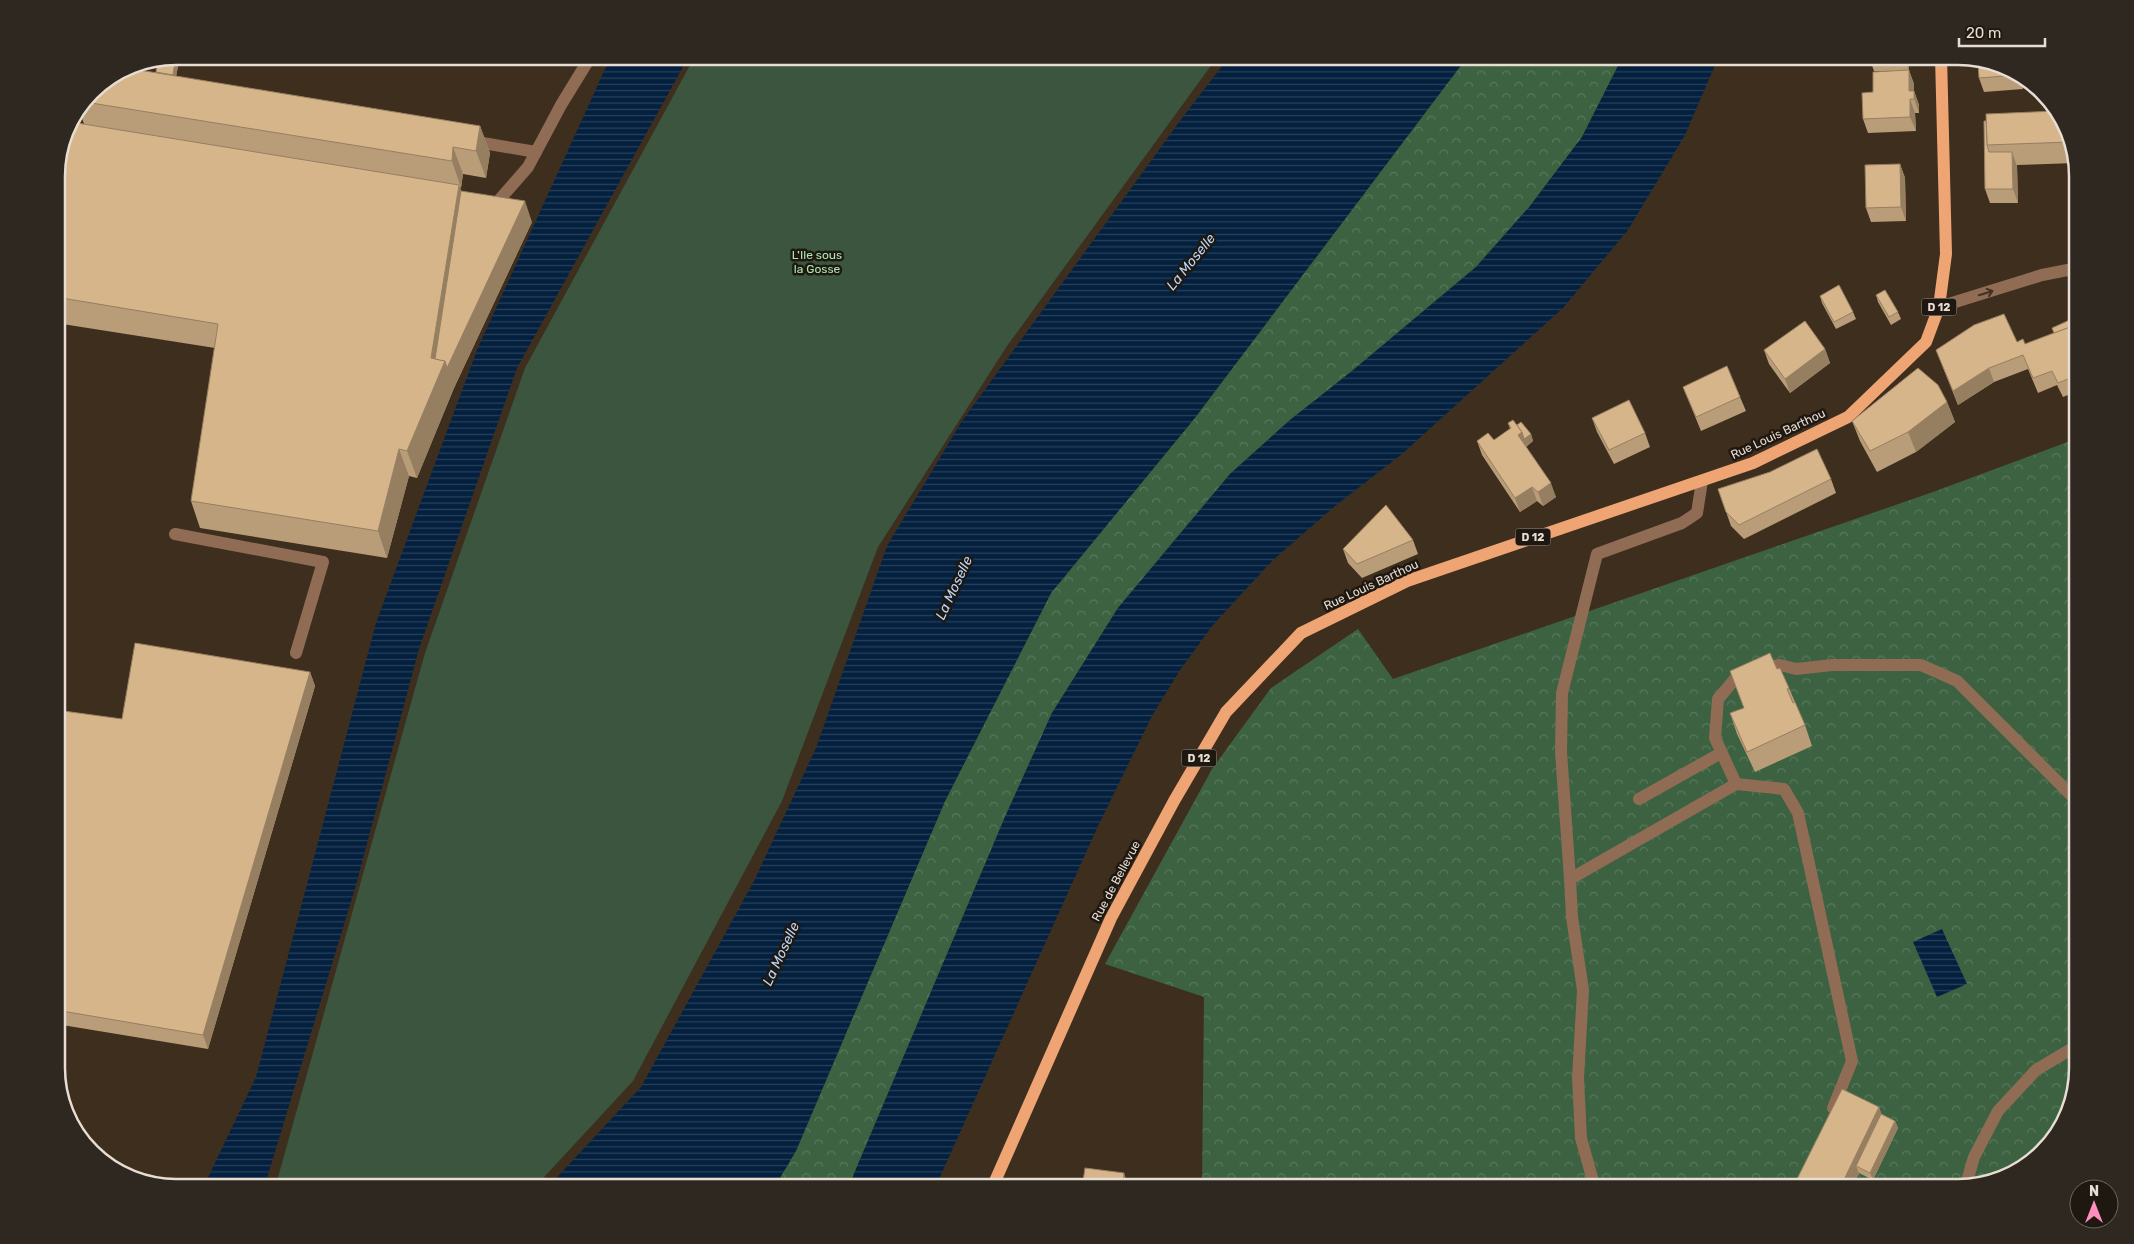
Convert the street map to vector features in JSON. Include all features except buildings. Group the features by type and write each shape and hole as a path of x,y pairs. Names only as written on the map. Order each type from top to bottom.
{"main road":[{"name":"Rue Louis Barthou","path":"1319,624 1408,581 1753,463 1848,417 1926,342 1939,307 1946,254 1941,65"},
{"name":"Rue de Bellevue","path":"996,1179 1111,918 1226,712 1300,633 1319,624"}],"street":[{"path":"474,204 493,207 528,166 585,65"},
{"path":"458,139 536,152"},
{"path":"1939,307 2042,275 2069,270"},
{"path":"1592,1179 1581,1138 1578,1078 1583,990 1572,917 1561,752 1562,693 1597,554 1682,523 1697,513 1702,481"},
{"path":"175,534 323,562 296,653"},
{"path":"1736,784 1715,738 1718,700 1740,673 1780,665 1796,669 1832,665 1921,664 1957,681 2069,793"},
{"path":"1639,799 1721,753"},
{"path":"1570,880 1736,784 1784,790 1798,813 1852,1061 1845,1082 1828,1118"},
{"path":"1968,1178 1974,1157 1998,1111 2036,1070 2069,1050"}],"green space":[{"name":"L'Ile sous la Gosse","path":"690,65 1211,65 1007,346 878,547 782,801 633,1081 542,1179 278,1179 425,653 525,368"},
{"path":"1461,65 1618,65 1582,137 1530,206 1476,267 1352,371 1290,420 1230,474 1118,608 1052,713 1005,817 852,1179 779,1179 796,1150 945,801 1051,593 1194,419"},
{"path":"2069,441 2069,1068 2068,1082 2061,1110 2046,1135 2036,1146 2025,1156 2000,1171 1972,1178 1958,1179 1202,1179 1204,997 1105,964 1212,769 1271,688 1358,629 1393,679 1933,492"}],"water":[{"path":"607,65 684,65 517,368 419,649 356,885 267,1179 207,1179 256,1077 376,623 477,350"},
{"name":"La Moselle","path":"1223,65 1461,65 1194,419 1051,593 945,801 796,1151 779,1179 555,1179 641,1087 754,881 816,748 887,546 962,421 1185,114"},
{"path":"1618,65 1715,65 1685,135 1628,230 1563,308 1402,454 1335,506 1273,560 1213,625 1180,670 1152,716 1098,826 939,1179 852,1179 1005,817 1052,713 1118,608 1230,474 1290,420 1352,371 1476,267 1530,206 1582,137"},
{"path":"1942,929 1967,984 1937,997 1913,942"}]}
